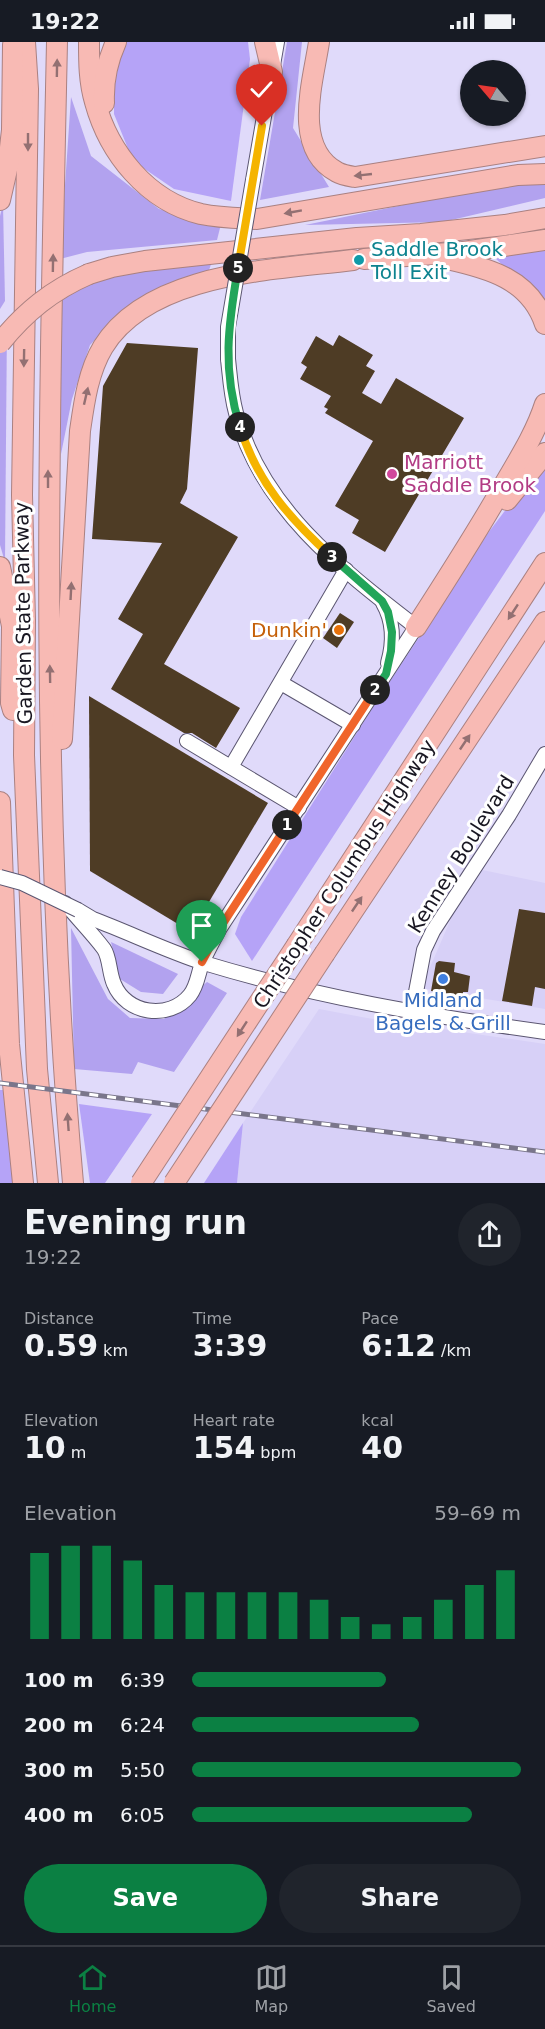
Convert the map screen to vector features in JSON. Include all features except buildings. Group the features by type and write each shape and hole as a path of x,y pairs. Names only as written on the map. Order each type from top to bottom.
{"highway":[{"path":"0,200 8,165 12,130 13,42"},
{"name":"Garden State Parkway","path":"25,42 28,110 22,495 25,631 24,755 37,1069 48,1183"},
{"name":"Garden State Parkway","path":"57,42 48,485 50,724 60,1005 73,1183"},
{"path":"89,42 89,74 94,102 105,130 122,160 149,188 182,207 200,213 225,218 257,219 518,175 545,174"},
{"path":"116,42 109,56 103,82 104,108 122,160"},
{"path":"266,42 272,72"},
{"path":"319,42 309,113 309,132 315,150 324,162 338,173 355,177 545,147"},
{"path":"351,202 381,188 545,154"},
{"path":"459,230 545,209"},
{"path":"0,342 17,321 51,293 89,274 112,267 145,261 357,238 505,225 545,218"},
{"path":"54,859 80,431 84,400 93,370 102,348 116,329 136,311 159,298 187,287 218,279 359,260 463,252 538,241"},
{"path":"430,255 484,267 500,274 518,286 534,302 545,324"},
{"path":"416,627 461,559 526,448 545,404"},
{"path":"509,496 545,429"},
{"path":"461,559 545,453"},
{"name":"Christopher Columbus Highway","path":"141,1183 545,564"},
{"path":"0,567 12,626 11,703 24,755"},
{"name":"Christopher Columbus Highway","path":"174,1183 545,622"},
{"path":"0,802 2,943 18,1183"},
{"path":"14,1099 23,1183"}],"street":[{"path":"91,925 105,951 114,984 122,997 146,1011 160,1012 175,1006 189,996 198,980 202,962 220,928 416,627 346,570 287,514 256,466 244,440 236,413 230,387 228,327 277,42"},
{"path":"231,768 346,570"},
{"path":"382,601 388,612 392,632 386,674"},
{"path":"281,683 353,725"},
{"path":"187,741 299,808"},
{"name":"Kenney Boulevard","path":"412,1013 424,950 433,931 509,816 545,754"},
{"path":"0,877 22,883 63,902 91,925 202,962 291,987 412,1013 545,1032"}],"shaded area":[{"path":"126,42 248,42 250,59 231,201 174,189 133,161 114,114 114,58"},
{"path":"287,42 302,42 293,128 329,187 260,200"},
{"path":"71,97 91,156 159,209 221,224 217,240 87,252 60,259"},
{"path":"521,181 545,182 545,198 443,222 305,225"},
{"path":"3,204 5,301 0,309 0,216"},
{"path":"545,247 545,316 538,299 493,256"},
{"path":"213,259 209,270 125,309 90,345 72,399 61,454 61,293 159,263"},
{"path":"7,322 5,562 0,545 0,331"},
{"path":"545,458 545,511 252,961 235,934 241,917 375,704 488,533"},
{"path":"473,868 545,883 545,1009 421,988"},
{"path":"71,928 108,999 130,1018 164,1019 207,982 227,993 174,1072 138,1062 132,1074 74,1069"},
{"path":"111,942 178,974 163,994 141,992 120,979"},
{"path":"319,1009 545,1044 545,1183 237,1183 243,1123"},
{"path":"0,1090 3,1090 16,1183 0,1183"},
{"path":"79,1104 152,1114 105,1183 90,1183"},
{"path":"243,1123 237,1183 204,1183"}],"railway":[{"path":"0,1083 545,1152"}],"place":[{"name":"Saddle Brook Toll Exit","path":"359,260"},
{"name":"Marriott Saddle Brook","path":"392,474"},
{"name":"Dunkin'","path":"339,630"},
{"name":"Midland Bagels & Grill","path":"443,979"}],"route":[{"path":"202,962 220,928 386,674 391,651 392,632 388,612 382,601 307,535 287,514 256,466 244,440 236,413 230,387 228,327 262,126"}]}
